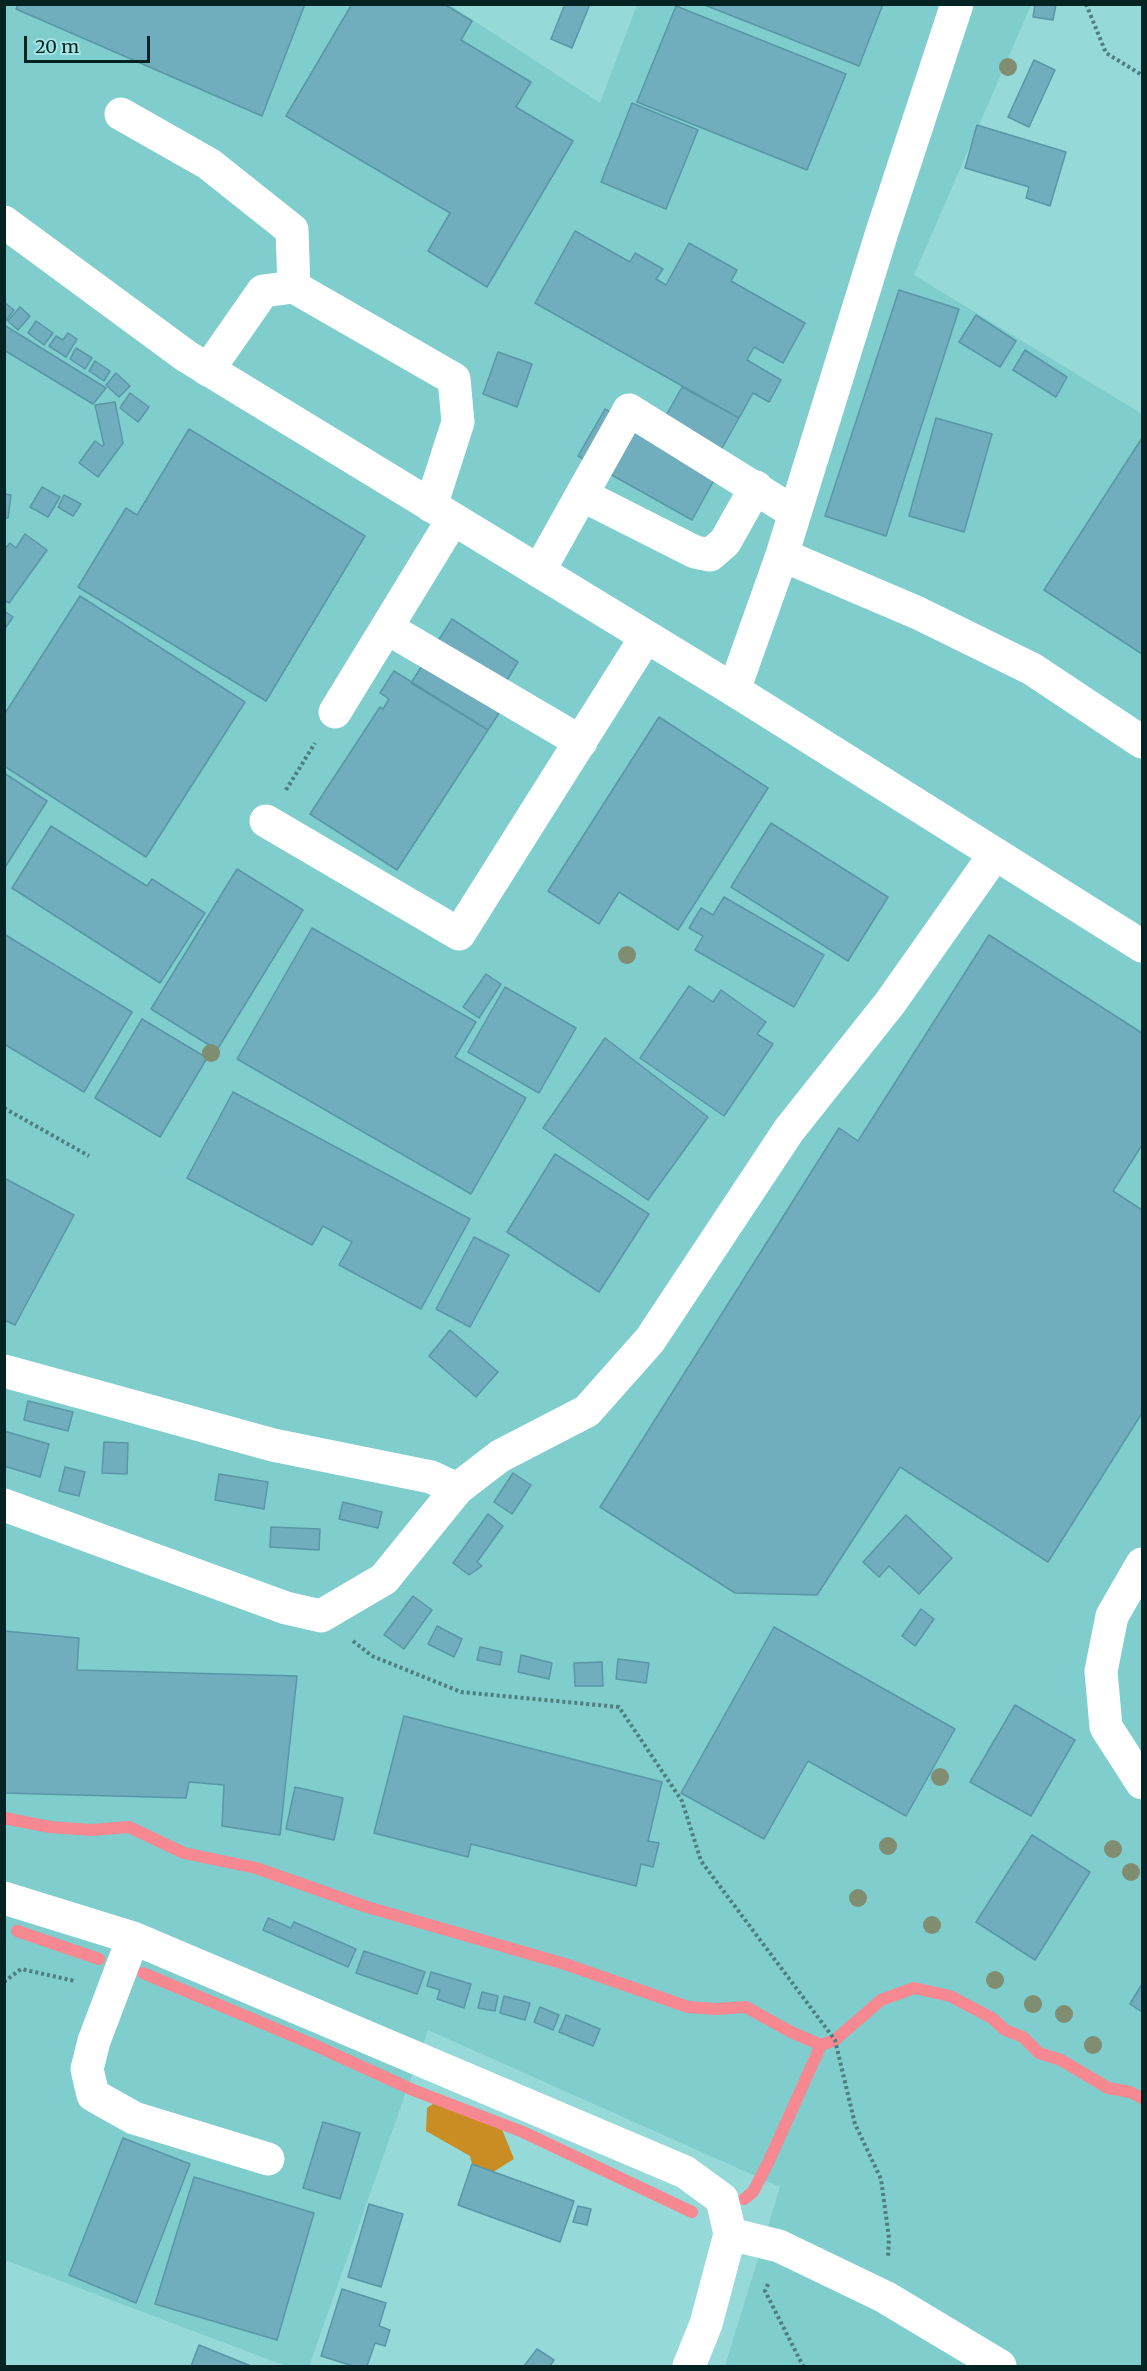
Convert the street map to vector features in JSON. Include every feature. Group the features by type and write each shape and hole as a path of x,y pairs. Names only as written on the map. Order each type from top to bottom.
{"street":[{"path":"734,690 782,555 882,232 957,4"},
{"path":"121,114 209,164 292,230 294,287"},
{"path":"4,222 208,370 734,690 1143,946"},
{"path":"4,246 48,256"},
{"path":"208,370 263,291 294,287 454,379 458,422 442,513 387,628 335,712"},
{"path":"539,571 629,410 795,513"},
{"path":"582,495 695,552 711,555 725,542 756,487"},
{"path":"782,555 918,613 1032,669 1143,742"},
{"path":"387,628 581,741"},
{"path":"266,822 459,934 646,637"},
{"path":"4,1505 285,1608 321,1616 384,1579 457,1489 500,1456 587,1411 650,1340 789,1130 890,1003 995,854"},
{"path":"4,1371 273,1445 431,1477 457,1489"},
{"path":"1143,1564 1112,1616 1101,1671 1106,1727 1143,1784"},
{"path":"4,1898 133,1938 685,2172 722,2199 730,2234 706,2324 689,2367"},
{"path":"133,1938 111,1994 87,2069 93,2095 134,2118 268,2159"},
{"path":"730,2234 779,2246 885,2296 1000,2367"}],"path":[{"path":"1086,4 1106,52 1143,75"},
{"path":"266,822 335,712"},
{"path":"4,1108 89,1156"},
{"path":"321,1616 372,1656 461,1692 619,1707 682,1801 701,1861 835,2040 855,2124 881,2179 889,2238 885,2296"},
{"path":"4,1982 21,1969 63,1977 111,1994"},
{"path":"779,2246 765,2291 803,2367"}],"shaded area":[{"path":"5,5 450,5 600,103 637,5 1031,5 914,275 1142,414 1142,2366 725,2366 780,2187 428,2030 309,2366 286,2366 5,2260"},
{"path":"439,2100 499,2122 514,2159 493,2172 472,2164 470,2156 426,2131 427,2108"}],"building":[{"path":"18,4 305,4 262,116 16,9"},
{"path":"352,4 444,4 472,21 461,40 531,82 516,107 573,141 487,287 428,251 450,213 286,116"},
{"path":"565,4 590,4 572,48 551,39"},
{"path":"702,4 883,4 859,66"},
{"path":"1035,4 1056,4 1053,20 1033,17"},
{"path":"676,6 846,74 807,170 637,102"},
{"path":"1034,60 1055,70 1029,127 1008,117"},
{"path":"632,103 698,130 666,209 601,182"},
{"path":"977,125 1066,152 1050,206 1026,198 1029,187 965,168"},
{"path":"575,231 630,262 635,253 663,269 656,279 666,285 689,243 737,270 731,281 805,323 783,363 754,347 747,360 781,380 769,402 753,393 739,418 535,303"},
{"path":"899,290 959,309 886,536 825,516"},
{"path":"4,302 14,310 5,322 4,321"},
{"path":"20,307 30,316 18,330 8,321"},
{"path":"976,315 1016,341 1000,367 959,342"},
{"path":"36,321 53,333 44,345 28,333"},
{"path":"4,325 106,388 93,404 4,350"},
{"path":"68,333 77,339 66,357 49,346 56,336 63,340"},
{"path":"76,348 92,358 85,369 70,359"},
{"path":"1025,350 1067,377 1056,397 1013,370"},
{"path":"498,352 532,364 517,407 483,394"},
{"path":"95,361 110,371 104,381 89,371"},
{"path":"116,373 130,386 119,397 106,385"},
{"path":"682,387 739,418 709,471 717,475 692,520 578,456 605,409 654,437"},
{"path":"130,393 149,407 138,422 120,408"},
{"path":"115,402 123,443 98,477 79,463 95,441 104,445 95,405"},
{"path":"936,418 992,434 964,532 909,516"},
{"path":"189,429 365,536 266,701 78,587 126,508 137,515"},
{"path":"1142,438 1142,654 1044,590"},
{"path":"42,487 60,497 48,517 30,507"},
{"path":"4,494 11,495 8,518 4,518"},
{"path":"64,495 81,504 73,516 58,507"},
{"path":"25,534 47,550 9,603 4,600 4,550 10,543 16,548"},
{"path":"80,596 245,702 146,857 4,766 4,715"},
{"path":"4,611 13,617 4,630"},
{"path":"452,619 518,662 501,690 510,696 488,730 411,683"},
{"path":"394,671 488,730 397,870 310,814 380,707 383,709 389,699 380,693"},
{"path":"659,717 768,788 678,930 619,892 599,924 548,891"},
{"path":"4,773 47,801 4,869"},
{"path":"771,823 888,897 848,961 731,887"},
{"path":"51,826 147,886 152,879 205,913 160,983 12,888"},
{"path":"237,869 303,910 217,1050 151,1009"},
{"path":"724,897 824,955 794,1007 695,950 703,936 689,928 701,908 713,915"},
{"path":"312,928 476,1022 455,1057 526,1098 471,1194 237,1059"},
{"path":"4,934 132,1012 84,1092 4,1044"},
{"path":"989,935 1142,1033 1142,1145 1113,1191 1142,1210 1142,1413 1048,1562 900,1467 817,1595 735,1593 600,1507 839,1128 858,1141"},
{"path":"486,974 501,984 479,1018 463,1007"},
{"path":"689,986 713,1002 721,990 766,1022 757,1034 773,1044 724,1116 640,1058"},
{"path":"505,987 576,1028 539,1093 468,1052"},
{"path":"142,1019 207,1058 160,1137 95,1098"},
{"path":"605,1038 708,1117 648,1200 543,1128"},
{"path":"233,1092 470,1219 421,1309 339,1265 352,1242 323,1226 312,1245 187,1178"},
{"path":"555,1154 649,1214 599,1292 507,1232"},
{"path":"4,1178 74,1215 15,1325 4,1320"},
{"path":"474,1237 509,1255 470,1327 436,1309"},
{"path":"450,1330 498,1372 476,1397 429,1356"},
{"path":"28,1401 73,1412 68,1431 24,1420"},
{"path":"4,1431 49,1444 40,1477 4,1466"},
{"path":"104,1442 128,1443 127,1474 102,1473"},
{"path":"65,1467 85,1472 79,1496 59,1491"},
{"path":"513,1473 531,1485 512,1514 494,1502"},
{"path":"219,1474 268,1482 264,1509 215,1500"},
{"path":"343,1502 382,1512 378,1528 339,1519"},
{"path":"488,1514 503,1526 477,1562 482,1566 469,1575 453,1563"},
{"path":"906,1515 952,1558 919,1594 889,1566 879,1577 863,1562"},
{"path":"271,1527 320,1529 319,1550 270,1547"},
{"path":"413,1596 432,1610 404,1649 384,1635"},
{"path":"921,1609 934,1619 915,1646 902,1636"},
{"path":"437,1626 462,1639 454,1657 428,1644"},
{"path":"774,1627 955,1729 906,1816 808,1761 764,1839 681,1793"},
{"path":"4,1631 79,1638 77,1670 297,1676 280,1835 222,1826 224,1785 189,1782 186,1798 4,1793"},
{"path":"480,1647 502,1652 500,1665 477,1660"},
{"path":"521,1655 552,1663 549,1679 518,1672"},
{"path":"618,1659 649,1663 646,1683 616,1679"},
{"path":"602,1662 603,1686 575,1686 574,1663"},
{"path":"1015,1705 1075,1740 1031,1816 970,1782"},
{"path":"404,1716 662,1782 648,1841 659,1843 653,1867 641,1864 636,1886 471,1844 468,1857 374,1833"},
{"path":"295,1787 343,1798 334,1840 286,1829"},
{"path":"1032,1835 1090,1872 1035,1960 976,1922"},
{"path":"268,1918 291,1928 294,1922 356,1949 348,1967 263,1930"},
{"path":"364,1951 425,1972 417,1994 356,1973"},
{"path":"431,1972 471,1984 464,2008 437,1999 440,1990 427,1986"},
{"path":"1142,1984 1142,2012 1130,2004"},
{"path":"482,1992 498,1996 495,2011 478,2008"},
{"path":"504,1996 530,2003 525,2020 500,2013"},
{"path":"540,2007 559,2015 553,2030 534,2022"},
{"path":"566,2015 600,2029 593,2046 559,2032"},
{"path":"323,2122 360,2133 340,2199 303,2188"},
{"path":"123,2138 190,2164 136,2303 69,2275"},
{"path":"472,2164 574,2201 560,2242 458,2205"},
{"path":"194,2177 314,2213 277,2340 155,2304"},
{"path":"369,2204 403,2214 381,2287 348,2277"},
{"path":"578,2206 591,2209 587,2225 573,2222"},
{"path":"342,2289 386,2303 379,2326 390,2330 385,2346 375,2343 367,2366 353,2366 321,2356"},
{"path":"199,2345 251,2366 191,2366"},
{"path":"537,2349 554,2360 550,2366 524,2366"}],"waterway":[{"path":"4,1818 50,1827 91,1830 129,1827 184,1853 256,1868 367,1907 565,1964 688,2007 716,2009 746,2007 791,2032 821,2045 835,2040 881,2000 914,1988 950,1996 992,2018 1005,2030 1023,2037 1039,2053 1061,2060 1108,2088 1130,2092 1142,2098"},
{"path":"17,1931 99,1959"},
{"path":"143,1973 312,2044 413,2090 523,2132 692,2212"},
{"path":"744,2199 753,2192 768,2163 821,2045"}]}
